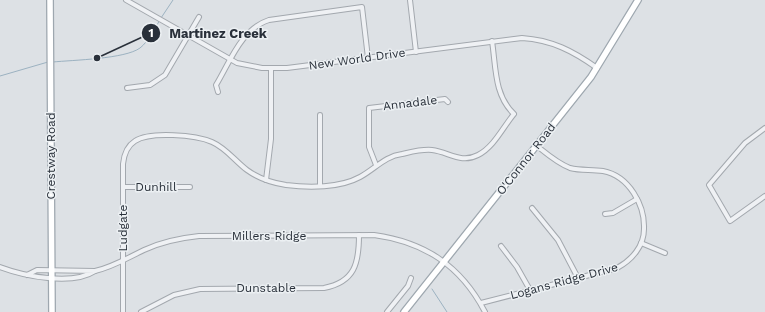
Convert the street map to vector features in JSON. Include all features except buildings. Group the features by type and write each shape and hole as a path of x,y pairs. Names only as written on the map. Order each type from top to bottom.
{"main road":[{"name":"Crestway Road","path":"50,0 52,312"},
{"name":"O'Connor Road","path":"404,312 598,68 638,0"}],"street":[{"name":"New World Drive","path":"126,0 231,60 249,66 271,69 522,38 547,41 572,51 598,68"},
{"path":"410,0 416,52"},
{"path":"218,92 216,85 248,33 265,21 362,7 368,58"},
{"path":"127,88 150,85 160,80 168,70 199,17"},
{"path":"271,69 271,139 266,180 288,185 338,185 352,180 394,156 428,150 460,158 473,157 489,146 514,114 504,104 499,92 492,41"},
{"name":"Annadale","path":"376,166 370,151 369,108 445,99 448,102"},
{"path":"320,115 320,185"},
{"path":"765,128 745,142 709,185 730,221 765,196"},
{"name":"Ludgate","path":"123,312 123,159 129,146 138,139 145,137 183,136 200,138 223,148 247,170 266,180"},
{"name":"Logans Ridge Drive","path":"481,303 622,265 633,256 641,243 645,223 637,199 629,186 618,177 603,171 582,170 558,162 537,146"},
{"name":"Dunhill","path":"123,187 190,187"},
{"path":"605,214 613,213 637,199"},
{"path":"532,208 558,240 578,278"},
{"name":"Dunstable","path":"141,312 174,295 200,289 324,288 333,286 347,278 354,269 359,254 359,235"},
{"name":"Millers Ridge","path":"0,267 38,278 70,277 90,274 123,261 156,245 178,239 199,236 374,235 402,240 430,252 445,262 460,275 481,303 485,312"},
{"path":"641,243 665,254"},
{"path":"501,246 517,267 530,290"},
{"name":"Millers Ridge","path":"27,275 37,270 95,271"},
{"path":"70,270 70,277"},
{"path":"387,312 408,286 411,278"}],"waterway":[{"path":"161,18 173,0"},
{"path":"53,62 111,57 133,52 146,42 160,20"},
{"path":"0,76 48,62"},
{"path":"432,289 447,312"}],"place":[{"name":"Martinez Creek","path":"97,58"}]}
